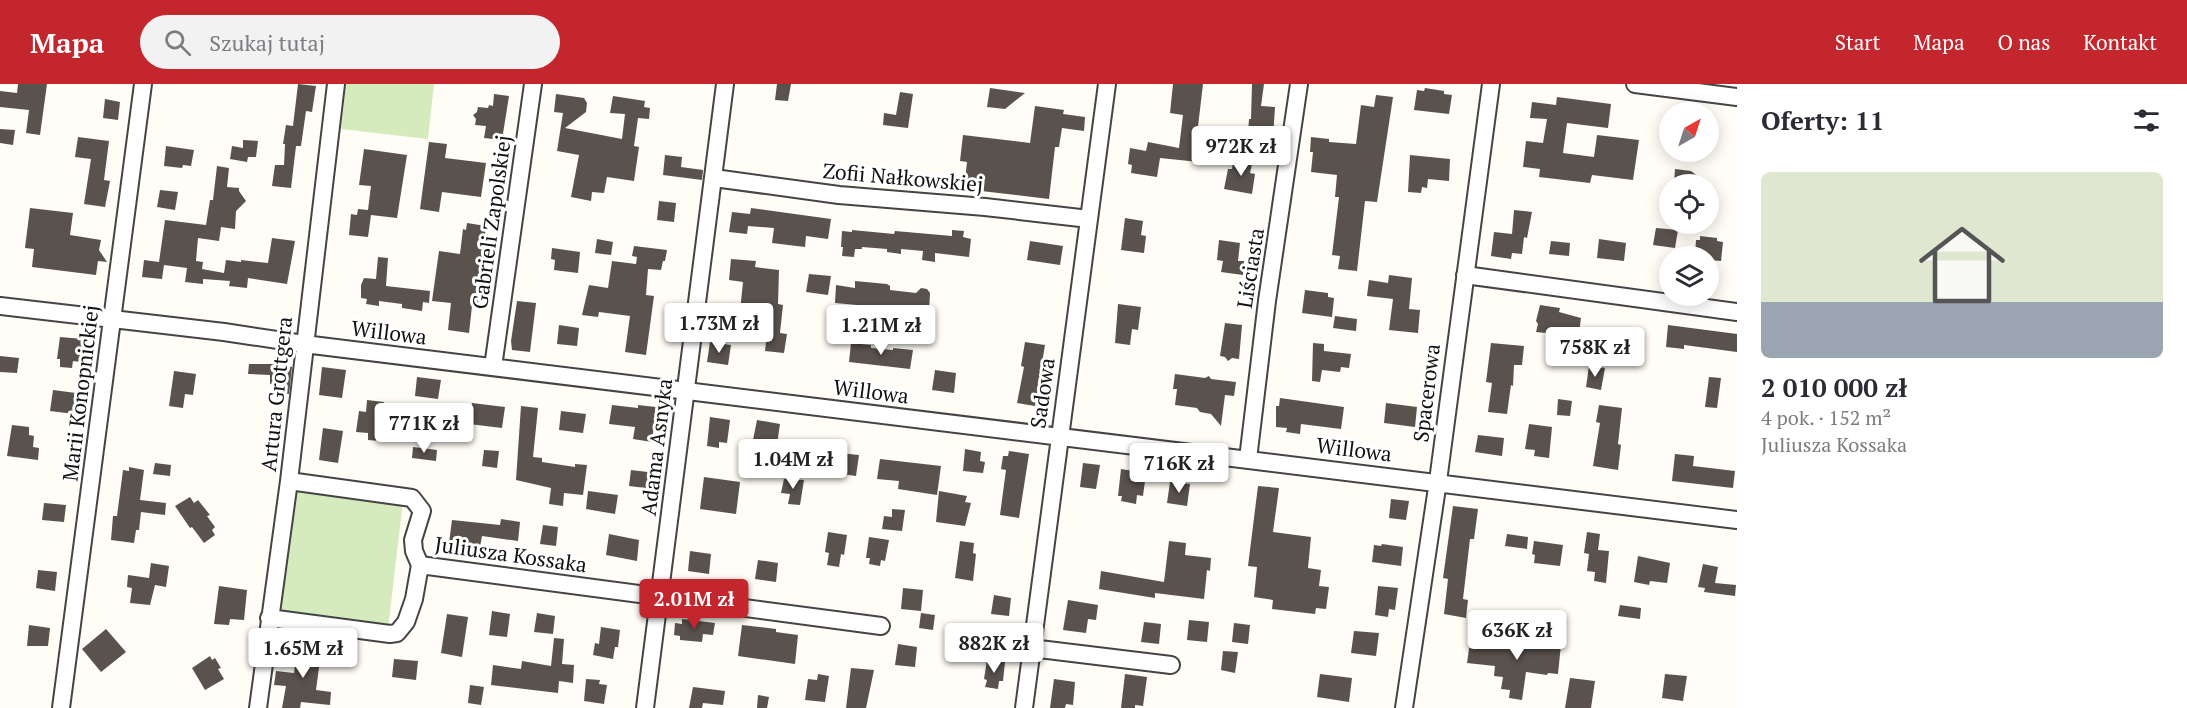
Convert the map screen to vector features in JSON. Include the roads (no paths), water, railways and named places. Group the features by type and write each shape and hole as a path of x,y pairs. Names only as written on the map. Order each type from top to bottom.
{"street":[{"name":"Marii Konopnickiej","path":"61,708 143,84"},
{"name":"Artura Grottgera","path":"258,708 289,481 336,84"},
{"name":"Gabrieli Zapolskiej","path":"493,367 533,84"},
{"name":"Adama Asnyka","path":"645,708 725,84"},
{"name":"Sadowa","path":"1024,708 1107,84"},
{"name":"Liściasta","path":"1248,459 1267,301 1299,84"},
{"name":"Spacerowa","path":"1404,708 1438,481 1491,84"},
{"path":"1635,84 1737,97"},
{"name":"Zofii Nałkowskiej","path":"714,178 839,195 985,207 1089,219"},
{"path":"1464,275 1737,312"},
{"name":"Willowa","path":"0,306 1438,481 1737,520"},
{"path":"269,618 390,634 397,633 406,622 414,599 420,564 412,545 422,511 412,498 289,481"},
{"name":"Juliusza Kossaka","path":"420,564 881,626"},
{"path":"1031,648 1171,665"}]}
